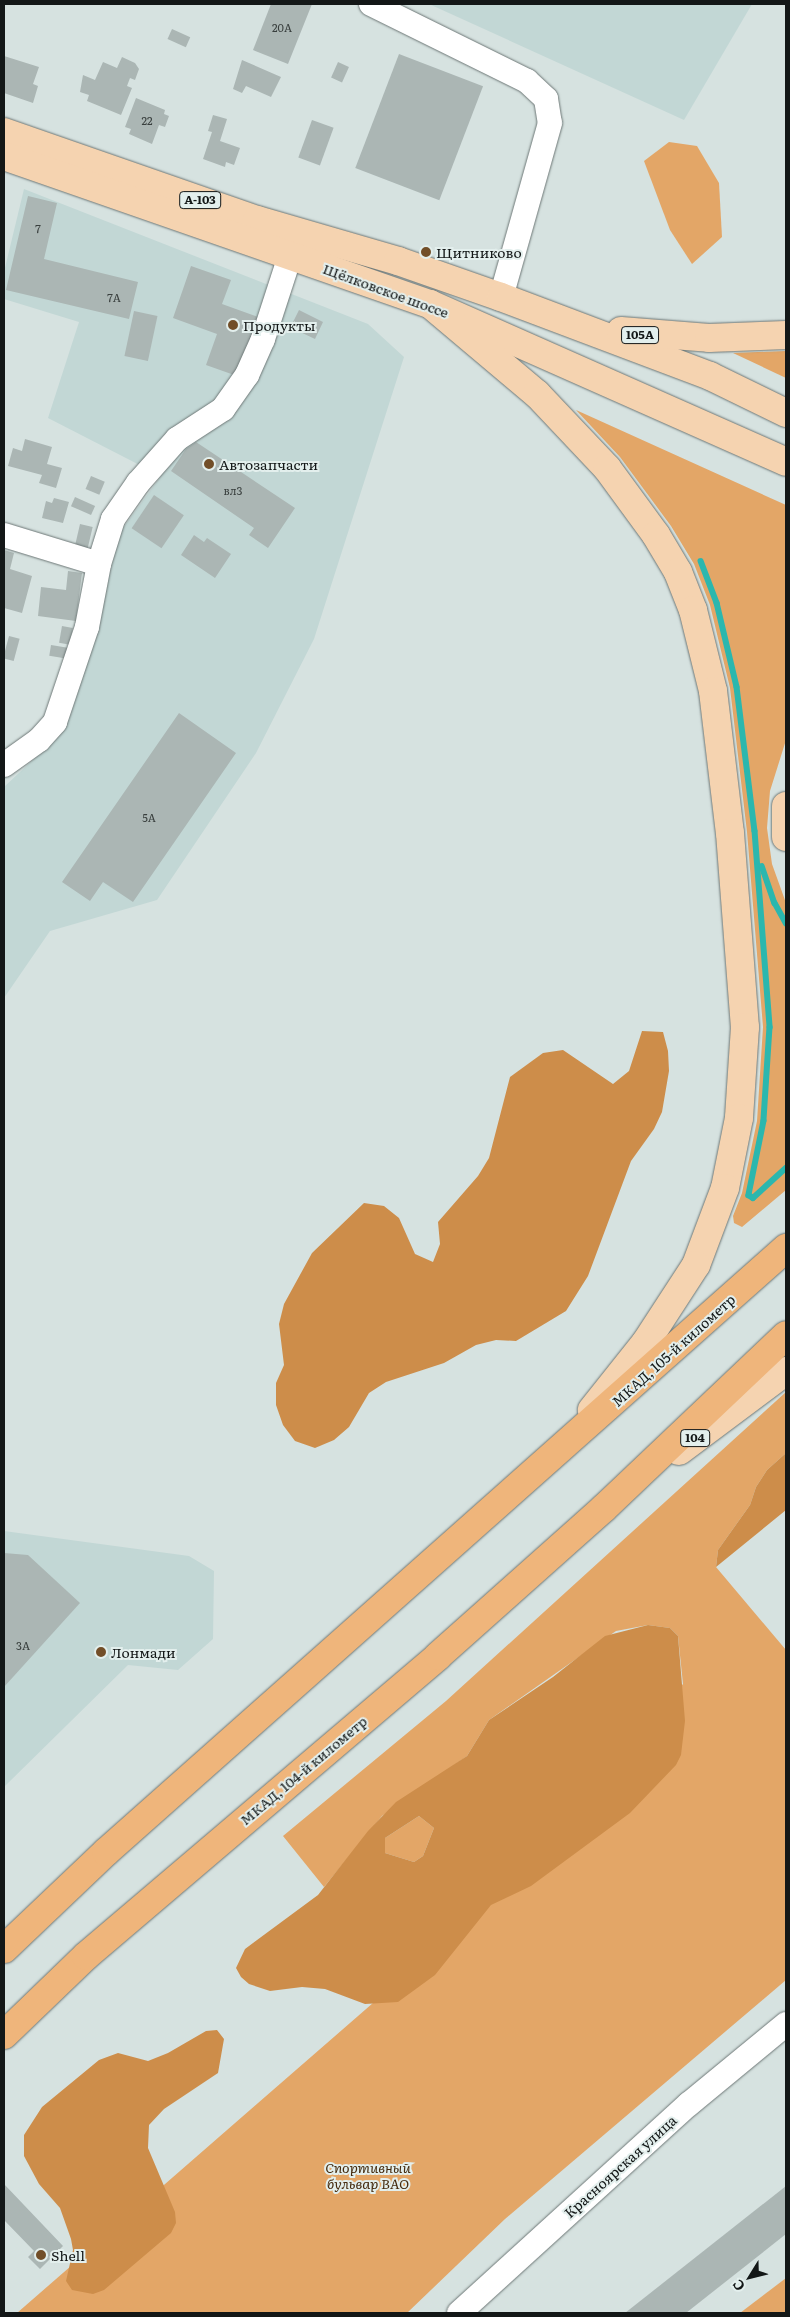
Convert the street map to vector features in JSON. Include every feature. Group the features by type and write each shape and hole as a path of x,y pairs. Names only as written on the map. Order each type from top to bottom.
{"highway":[{"name":"МКАД, 105-й километр","path":"560,1452 786,1248"},
{"path":"604,1508 786,1335"},
{"path":"4,1950 113,1845 560,1452"},
{"name":"МКАД, 104-й километр","path":"4,2034 93,1950 438,1656 604,1508"}],"main road":[{"name":"Щёлковское шоссе","path":"4,132 257,220 398,261 501,297 710,376 786,413"},
{"name":"Щёлковское шоссе","path":"4,156 430,304 786,462"},
{"path":"430,304 537,394 607,468 656,535 678,572 694,610 713,691 730,833 745,1027 739,1118 725,1188 696,1265 646,1342 560,1452"},
{"name":"105A","path":"572,324 644,335 709,338 786,335"},
{"path":"786,806 786,838"},
{"name":"104","path":"604,1508 786,1371"}],"street":[{"path":"371,4 527,81 546,98 550,123 501,297"},
{"path":"4,765 39,740 55,722 87,627 99,564 113,519 138,483 177,439 223,409 247,375 263,339 290,256"},
{"path":"4,535 99,564"},
{"name":"Красноярская улица","path":"459,2313 689,2104 786,2024"}],"shaded area":[{"path":"429,4 752,4 684,120"},
{"path":"24,189 368,324 404,357 314,639 256,753 157,900 50,931 4,998 4,787 52,742 89,658 120,532 161,476 48,418 79,322 4,299 4,272"},
{"path":"642,1031 663,1032 668,1051 669,1071 662,1112 654,1129 631,1161 588,1276 566,1311 516,1341 496,1340 476,1345 444,1363 386,1382 369,1393 349,1427 334,1440 315,1448 295,1441 283,1425 276,1405 276,1383 284,1365 279,1324 284,1304 312,1253 364,1203 384,1206 399,1218 415,1254 433,1262 440,1244 438,1222 478,1176 489,1158 510,1077 543,1053 563,1050 613,1084 629,1071"},
{"path":"786,1453 786,1510 716,1567 718,1550 750,1505 756,1487 767,1470"},
{"name":"Лонмади","path":"4,1531 189,1556 214,1571 213,1639 178,1670 128,1665 4,1787"},
{"path":"648,1625 670,1628 678,1636 685,1721 681,1755 676,1765 630,1813 531,1886 491,1905 435,1975 398,2002 365,2004 325,1989 302,1987 270,1991 249,1984 241,1977 236,1968 245,1949 318,1895 368,1831 396,1802 467,1756 489,1720 553,1677 605,1636","holes":["419,1816 434,1828 423,1856 414,1862 385,1853 385,1838"]},
{"path":"217,2030 224,2039 218,2073 164,2109 149,2125 148,2148 175,2212 176,2223 171,2233 104,2290 93,2294 72,2290 66,2281 73,2250 71,2239 60,2208 39,2184 24,2156 24,2135 42,2107 99,2060 118,2053 148,2061 168,2053 206,2031"}],"green space":[{"path":"669,142 697,146 719,183 722,237 692,264 670,230 644,161"},
{"path":"786,351 786,378 733,353"},
{"path":"576,410 786,505 786,740 770,791 767,828 772,864 786,903 786,1190 742,1227 734,1223 733,1216 742,1193 757,1121 763,1027 747,832 730,688 710,605 694,564 671,526 620,457"},
{"name":"Спортивный бульвар ВАО","path":"786,1392 786,1453 767,1470 756,1487 750,1505 718,1550 716,1567 786,1650 786,1980 505,2219 407,2313 17,2313 412,1969 683,1684 678,1636 670,1628 648,1625 616,1631 489,1720 467,1756 382,1816 324,1887 283,1836 446,1701"},
{"path":"419,1816 434,1828 423,1856 414,1862 385,1853 385,1838"},
{"path":"786,2278 786,2313 740,2313"}],"building":[{"path":"271,4 312,4 288,64 253,50"},
{"path":"172,29 190,37 186,47 168,39"},
{"path":"399,54 483,86 439,200 355,168"},
{"path":"4,56 39,67 33,84 38,86 33,103 4,93"},
{"path":"122,57 135,63 139,69 135,80 130,78 127,86 132,88 121,115 87,101 89,95 80,92 83,75 95,80 103,62 117,68"},
{"path":"242,60 281,77 271,97 246,86 242,93 233,89"},
{"path":"338,62 349,67 342,82 331,78"},
{"path":"136,98 165,110 164,114 169,116 165,127 159,125 152,144 129,134 131,129 125,127"},
{"path":"213,115 227,119 220,141 240,148 234,165 226,162 225,167 203,159 212,132 208,131"},
{"path":"312,120 334,128 320,165 298,158"},
{"path":"28,196 57,203 44,259 138,282 129,319 6,290"},
{"path":"191,266 231,280 222,304 258,317 237,376 206,365 217,334 173,318"},
{"path":"299,310 323,322 315,339 296,330 298,327 292,324"},
{"path":"134,311 157,316 148,361 124,356"},
{"path":"25,439 52,447 47,464 62,468 56,488 39,483 42,475 8,466 13,448 22,451"},
{"path":"196,442 295,508 268,548 249,535 254,528 171,471 186,449"},
{"path":"91,476 105,482 99,495 86,489"},
{"path":"154,495 184,515 161,548 132,528"},
{"path":"75,497 95,506 91,515 71,506"},
{"path":"54,498 69,502 63,523 42,518 46,501 52,503"},
{"path":"80,524 93,527 88,548 75,545"},
{"path":"194,535 204,542 207,538 231,554 215,578 181,555"},
{"path":"4,550 14,553 10,569 32,576 22,613 4,608"},
{"path":"68,571 82,573 76,621 38,616 41,587 66,590"},
{"path":"62,626 73,628 70,645 59,643"},
{"path":"9,636 20,639 14,661 4,658"},
{"path":"51,645 71,648 69,659 49,656"},
{"path":"179,713 236,753 133,902 103,882 90,901 62,882"},
{"path":"4,1553 28,1555 80,1603 4,1687"},
{"path":"4,2184 63,2246 40,2269 28,2257 34,2251 4,2220"},
{"path":"786,2186 786,2234 686,2313 625,2313"}],"waterway":[{"path":"701,561 717,603 737,687 755,831 770,1027 764,1121 749,1195 753,1198 786,1168"},
{"path":"762,866 775,903 786,923"}],"place":[{"name":"Щитниково","path":"426,252"},
{"name":"Продукты","path":"233,325"},
{"name":"Автозапчасти","path":"209,464"},
{"name":"Лонмади","path":"101,1652"},
{"name":"Shell","path":"41,2255"}]}
